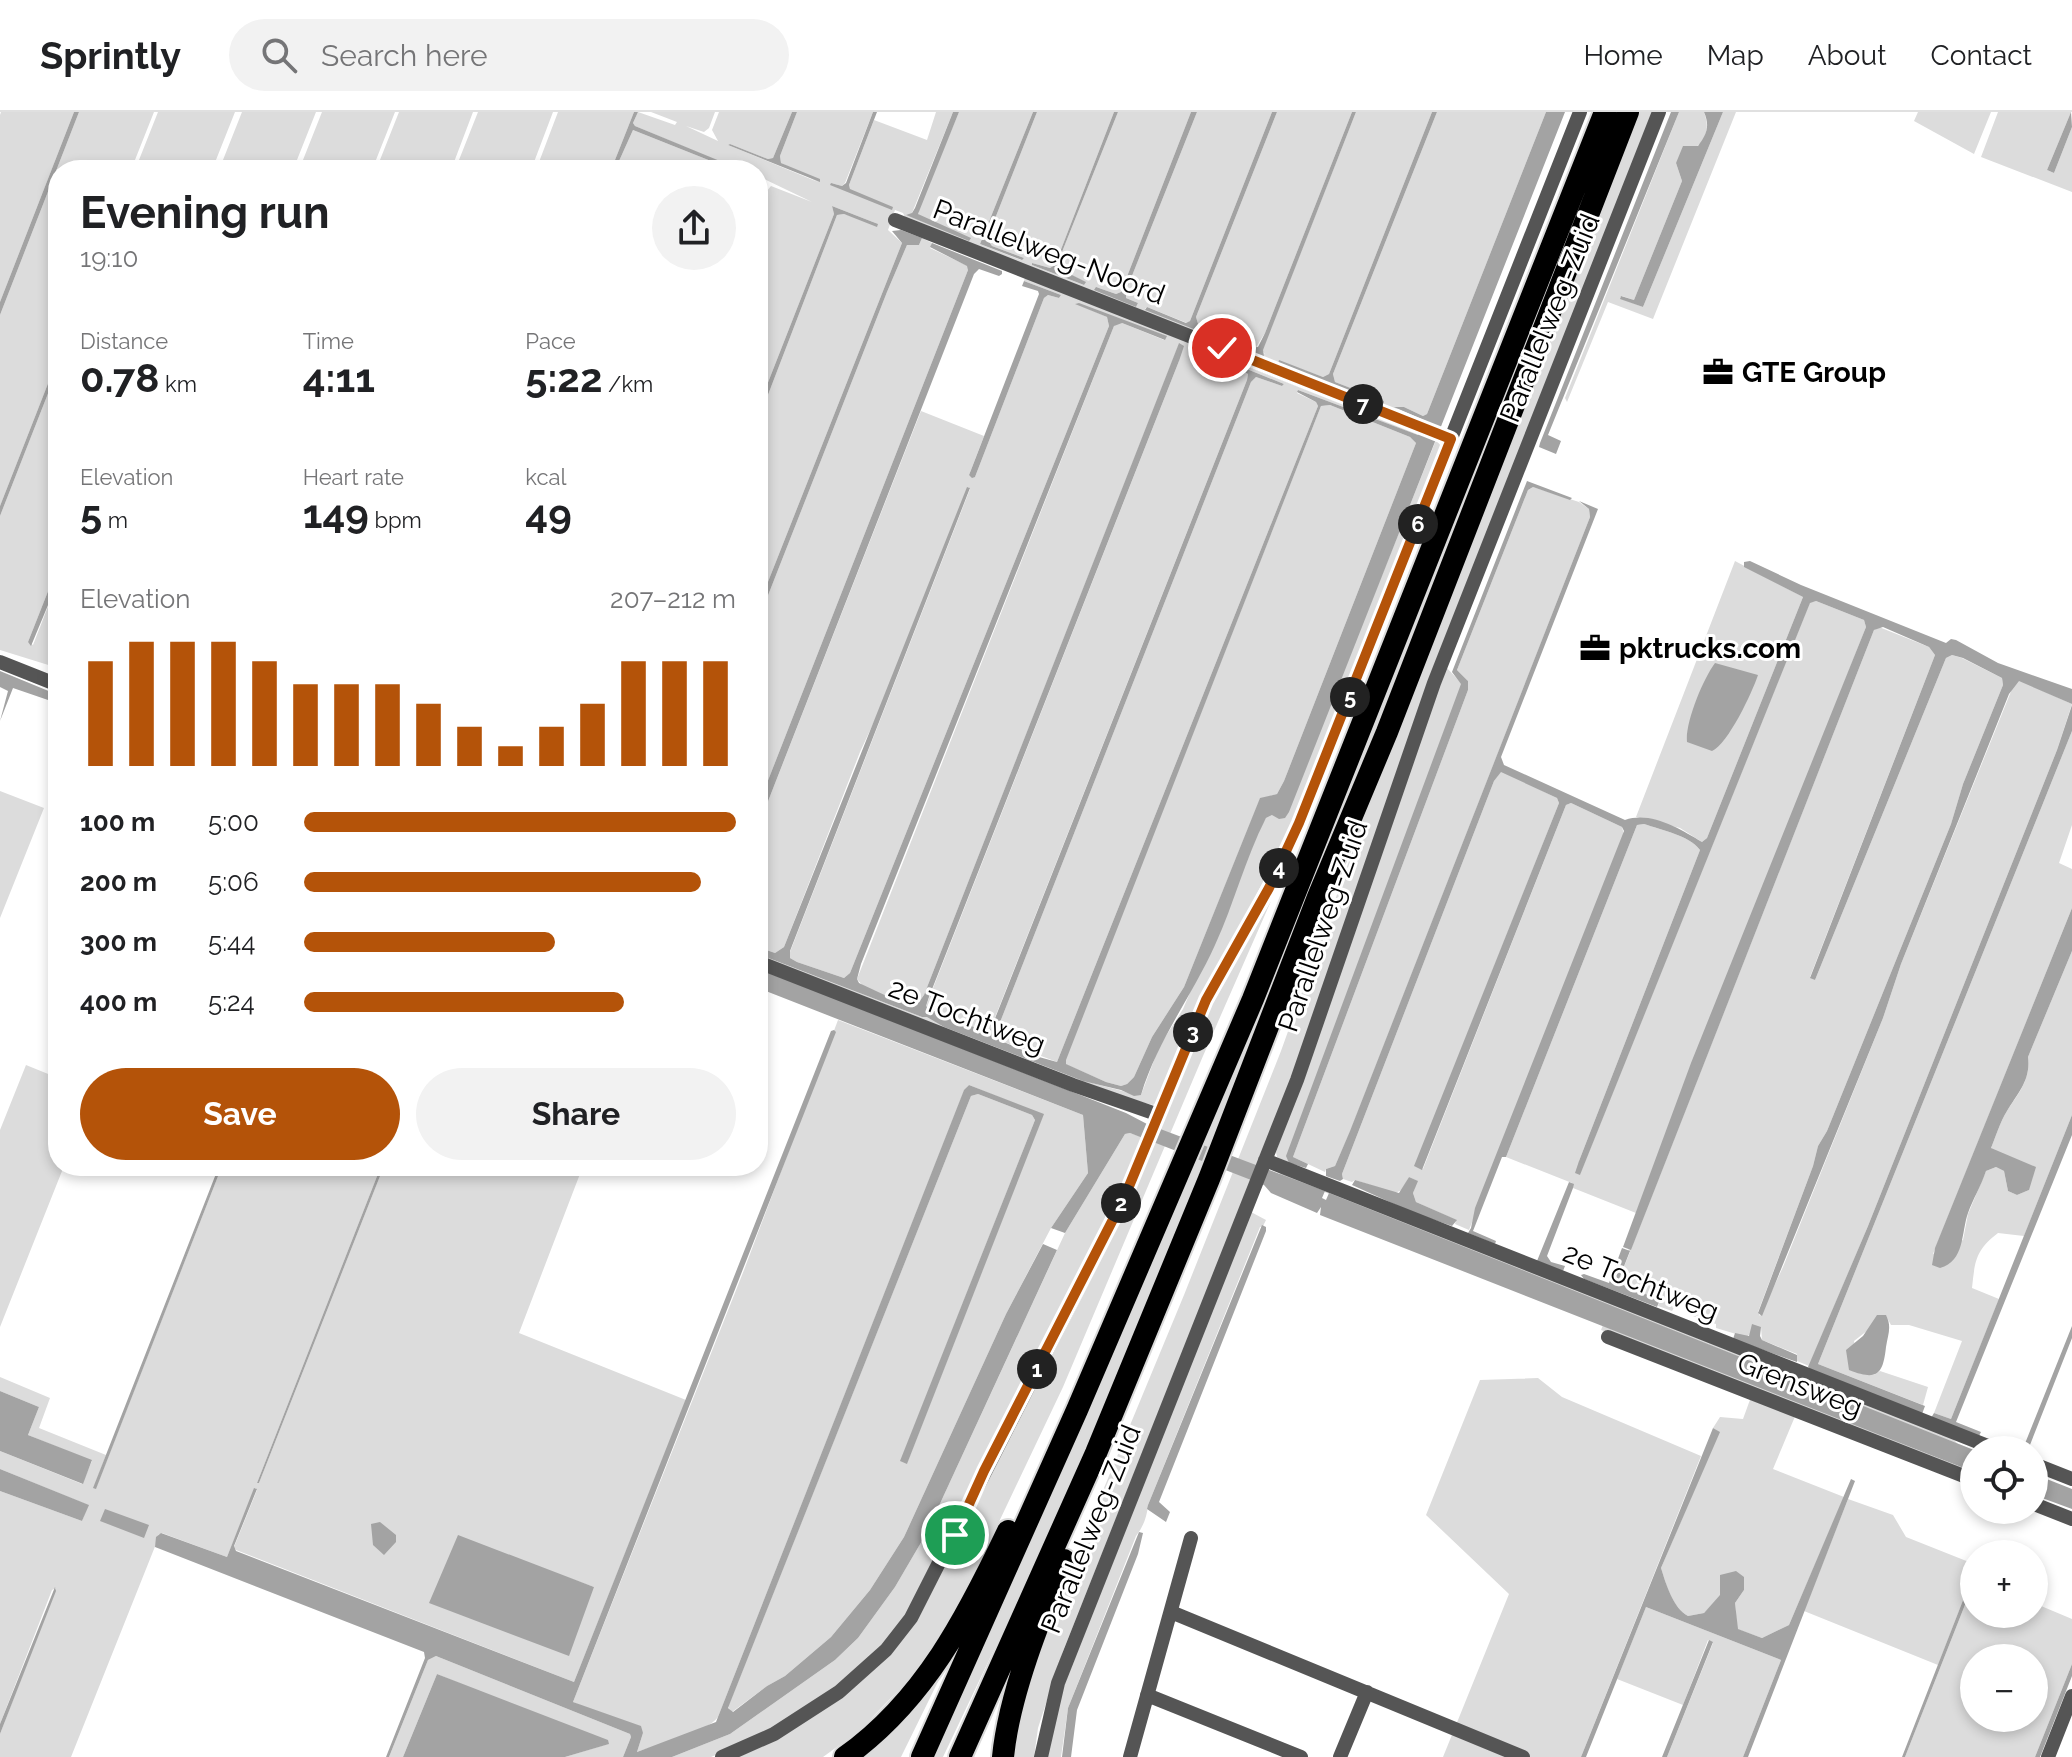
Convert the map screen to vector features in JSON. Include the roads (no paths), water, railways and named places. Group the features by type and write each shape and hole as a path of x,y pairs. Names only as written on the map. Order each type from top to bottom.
{"highway":[{"path":"922,1757 1077,1410 1253,999 1605,112"},
{"path":"960,1757 1096,1453 1209,1179 1628,112"},
{"path":"845,1757 890,1720 927,1678 973,1601 1058,1427 1077,1410"},
{"path":"1003,1757 1005,1737 1037,1627 1095,1482 1096,1453"}],"street":[{"path":"722,1757 774,1734 839,1692 886,1650 911,1618 935,1576 984,1471 1125,1196 1206,1000 1269,888 1299,823 1448,438 1580,112"},
{"name":"Parallelweg-Zuid","path":"1041,1757 1058,1683 1264,1163 1329,991 1434,683 1659,112"},
{"name":"Parallelweg-Noord","path":"895,220 1448,438"},
{"path":"0,662 48,681"},
{"name":"2e Tochtweg","path":"768,966 1157,1119"},
{"name":"2e Tochtweg","path":"1264,1163 1962,1436"},
{"name":"Grensweg","path":"1608,1337 1960,1475"},
{"path":"2048,1470 2072,1479"},
{"path":"2048,1510 2072,1519"},
{"path":"1130,1757 1191,1538"},
{"path":"1171,1612 1523,1757"},
{"path":"1340,1757 1367,1692"},
{"path":"1147,1695 1301,1757"},
{"path":"2048,1757 2072,1696"}],"place":[{"name":"GTE Group","path":"1718,372"},
{"name":"pktrucks.com","path":"1595,648"}]}
